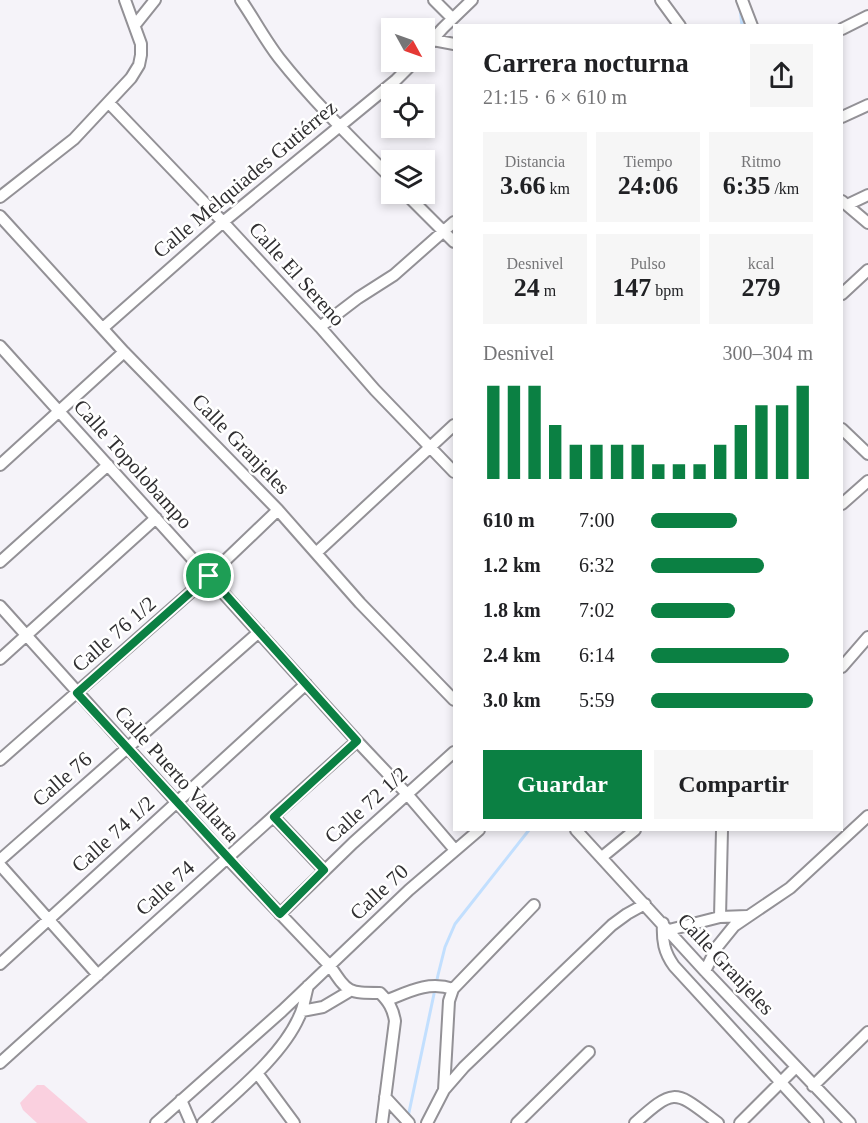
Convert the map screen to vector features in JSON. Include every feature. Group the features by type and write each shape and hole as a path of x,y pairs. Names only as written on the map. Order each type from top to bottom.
{"street":[{"path":"0,198 74,139 131,78 139,65 141,44 125,0"},
{"path":"135,25 156,0"},
{"path":"241,0 267,41 291,72 339,126 381,168"},
{"path":"434,0 452,18"},
{"path":"435,38 472,0"},
{"path":"661,0 679,24"},
{"path":"742,0 751,24"},
{"path":"843,28 868,16"},
{"path":"435,40 453,44"},
{"name":"Calle Melquiades Gutiérrez","path":"103,328 223,222 404,72"},
{"name":"Calle El Sereno","path":"109,103 223,222 375,390 453,471"},
{"path":"843,117 868,105"},
{"path":"844,203 868,195"},
{"path":"844,203 868,224"},
{"path":"416,204 453,241"},
{"name":"Calle Granjeles","path":"0,216 124,352 278,510 360,603 453,699"},
{"path":"320,327 358,298 394,275 453,223"},
{"path":"843,293 868,270"},
{"name":"Calle Topolobampo","path":"2,352 60,412 407,794 455,850"},
{"path":"0,465 124,352"},
{"path":"316,553 453,426"},
{"path":"843,430 868,454"},
{"path":"0,562 108,465"},
{"path":"843,503 868,481"},
{"name":"Calle 76 1/2","path":"0,760 209,576 278,510"},
{"path":"0,659 156,518"},
{"name":"Calle Puerto Vallarta","path":"0,606 227,858 330,966 343,986 350,991"},
{"name":"Calle 76","path":"0,860 259,632"},
{"path":"843,666 868,637"},
{"name":"Calle 74 1/2","path":"0,964 306,684"},
{"name":"Calle 74","path":"0,1063 357,741"},
{"name":"Calle 72 1/2","path":"280,914 324,870 453,753"},
{"path":"705,971 723,937 748,916 798,882 868,816"},
{"path":"274,817 324,870"},
{"name":"Calle 70","path":"156,1123 330,966 409,890 478,831"},
{"name":"Calle Granjeles","path":"577,831 705,971 850,1123"},
{"path":"602,857 634,831"},
{"path":"720,916 722,831"},
{"path":"0,865 98,975"},
{"path":"427,1123 444,1090 464,1067 604,932 627,914 645,904"},
{"path":"444,1090 449,988 534,905"},
{"path":"748,916 720,916 666,926 663,945 666,955 818,1123"},
{"path":"203,1123 257,1073 292,1029 302,1011 308,986"},
{"path":"388,1000 421,986 449,988"},
{"path":"302,1011 323,1007 350,991 380,993 388,1000 395,1021 382,1123"},
{"path":"813,1086 868,1032"},
{"path":"517,1123 589,1052"},
{"path":"740,1123 796,1067"},
{"path":"257,1073 294,1123"},
{"path":"635,1123 667,1096 675,1096 699,1108 718,1123"},
{"path":"385,1097 409,1123"},
{"path":"181,1100 191,1123"}],"shaded area":[{"path":"37,1085 44,1085 88,1123 37,1123 23,1110 20,1103"}],"waterway":[{"path":"740,8 742,24"},
{"path":"408,1117 445,947 455,924 528,831"}],"route":[{"path":"209,576 357,741 274,817 324,870 280,914 77,693 209,576"}]}
